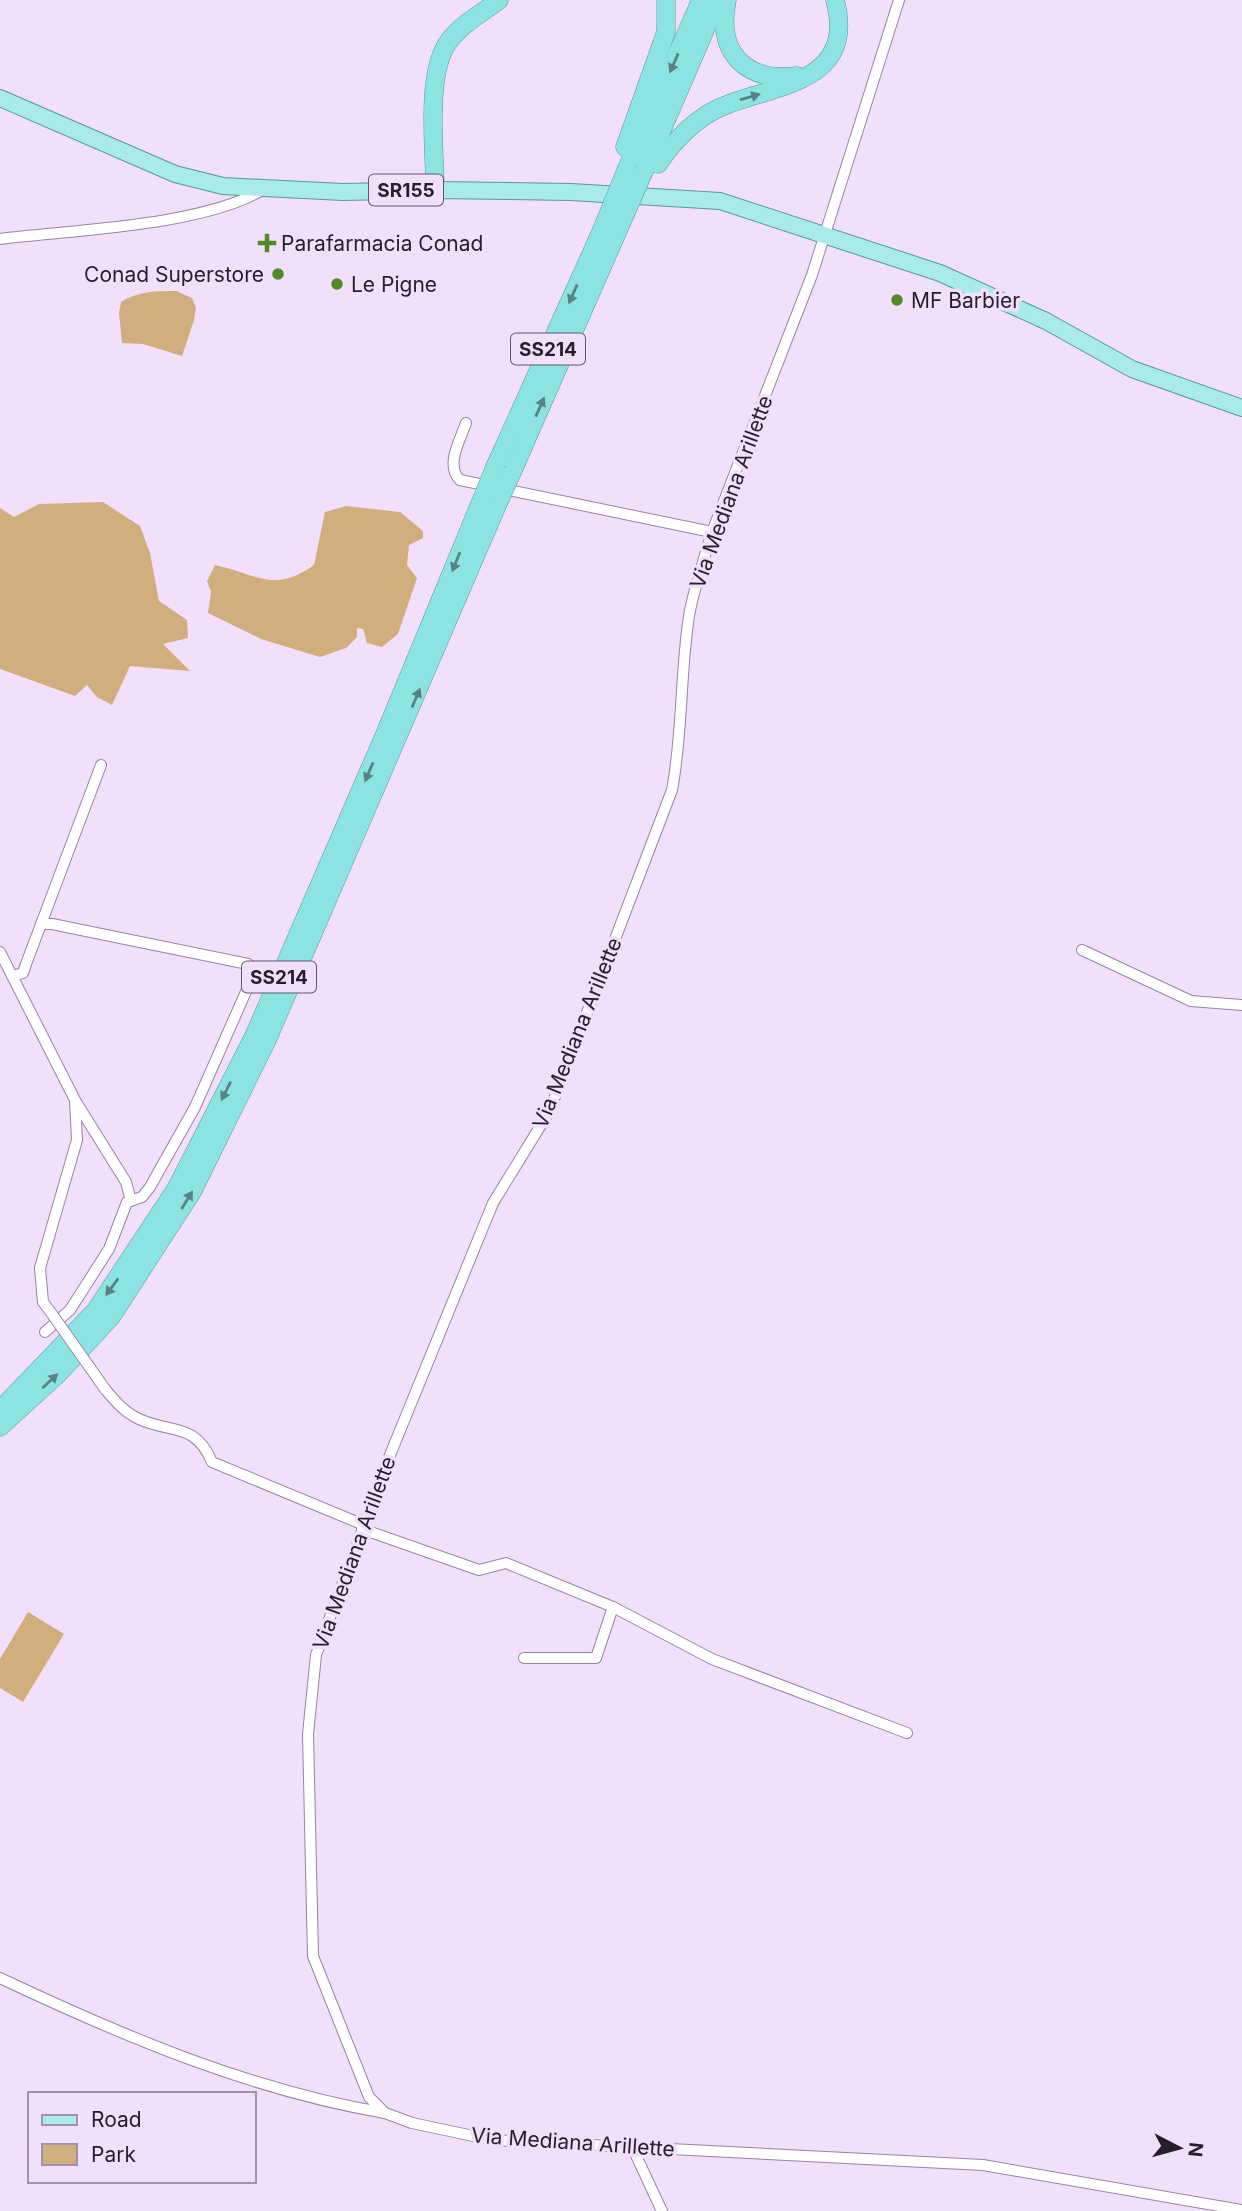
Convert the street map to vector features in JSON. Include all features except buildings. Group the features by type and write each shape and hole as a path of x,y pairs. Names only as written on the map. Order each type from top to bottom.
{"highway":[{"path":"619,209 639,200 637,167 666,32 666,0"},
{"name":"SS214","path":"0,1427 58,1374 111,1317 191,1192 267,1040 504,468 637,167 701,0"},
{"name":"SS214","path":"637,167 718,0"},
{"path":"727,0 726,38 738,61 763,77 804,78"},
{"path":"637,167 716,109 797,84 828,58 836,42 838,13 835,0"},
{"path":"435,190 435,86 442,56 447,42 460,29 498,2"},
{"name":"SS214","path":"0,1410 96,1310 176,1189 254,1036 385,733 491,500"}],"main road":[{"name":"SR155","path":"0,98 175,174 223,186 262,190 435,190 699,198 720,201 940,273 1046,321 1132,369 1166,384 1242,408"}],"street":[{"name":"Via Mediana Arillette","path":"899,0 812,275 712,532 689,616 680,747 671,789 549,1112 494,1203 363,1527 316,1655 308,1734 313,1956 357,2073 369,2097 385,2113 412,2123 492,2140 983,2165 1242,2210"},
{"path":"0,239 182,216 235,203 262,190"},
{"path":"466,423 452,465 460,480 712,532"},
{"path":"12,976 23,973 101,765"},
{"path":"40,924 52,924 248,964 256,969 182,1131 150,1188 142,1197 127,1202 109,1249 70,1310 45,1332"},
{"path":"1083,950 1191,1001 1242,1005"},
{"path":"0,952 75,1100 126,1182 131,1201"},
{"path":"75,1100 77,1140 40,1268 43,1302 118,1406 139,1419 185,1430 198,1440 212,1462 363,1527 479,1570 506,1563 613,1607 700,1654 907,1733"},
{"path":"524,1658 596,1658 613,1607"},
{"path":"0,1978 159,2050 320,2100 385,2113"},
{"path":"634,2149 662,2211"},
{"path":"1166,2211 1167,2197"}],"green space":[{"path":"176,291 192,298 196,308 182,356 143,344 122,343 119,313 121,302 141,294"},
{"path":"103,502 140,526 150,553 159,601 187,620 188,638 163,644 190,671 130,666 112,705 97,697 87,685 75,696 0,669 0,508 14,517 39,504"},
{"path":"346,506 400,512 423,531 423,538 409,545 407,565 417,578 398,634 382,647 367,643 363,629 357,628 357,637 346,648 320,657 261,639 208,613 211,592 207,581 215,565 265,579 276,580 300,574 314,565 325,512"},
{"path":"28,1612 64,1634 23,1702 0,1688 0,1659"}],"place":[{"name":"Parafarmacia Conad","path":"267,243"},
{"name":"Conad Superstore","path":"278,274"},
{"name":"Le Pigne","path":"337,284"},
{"name":"MF Barbier","path":"897,300"}]}
